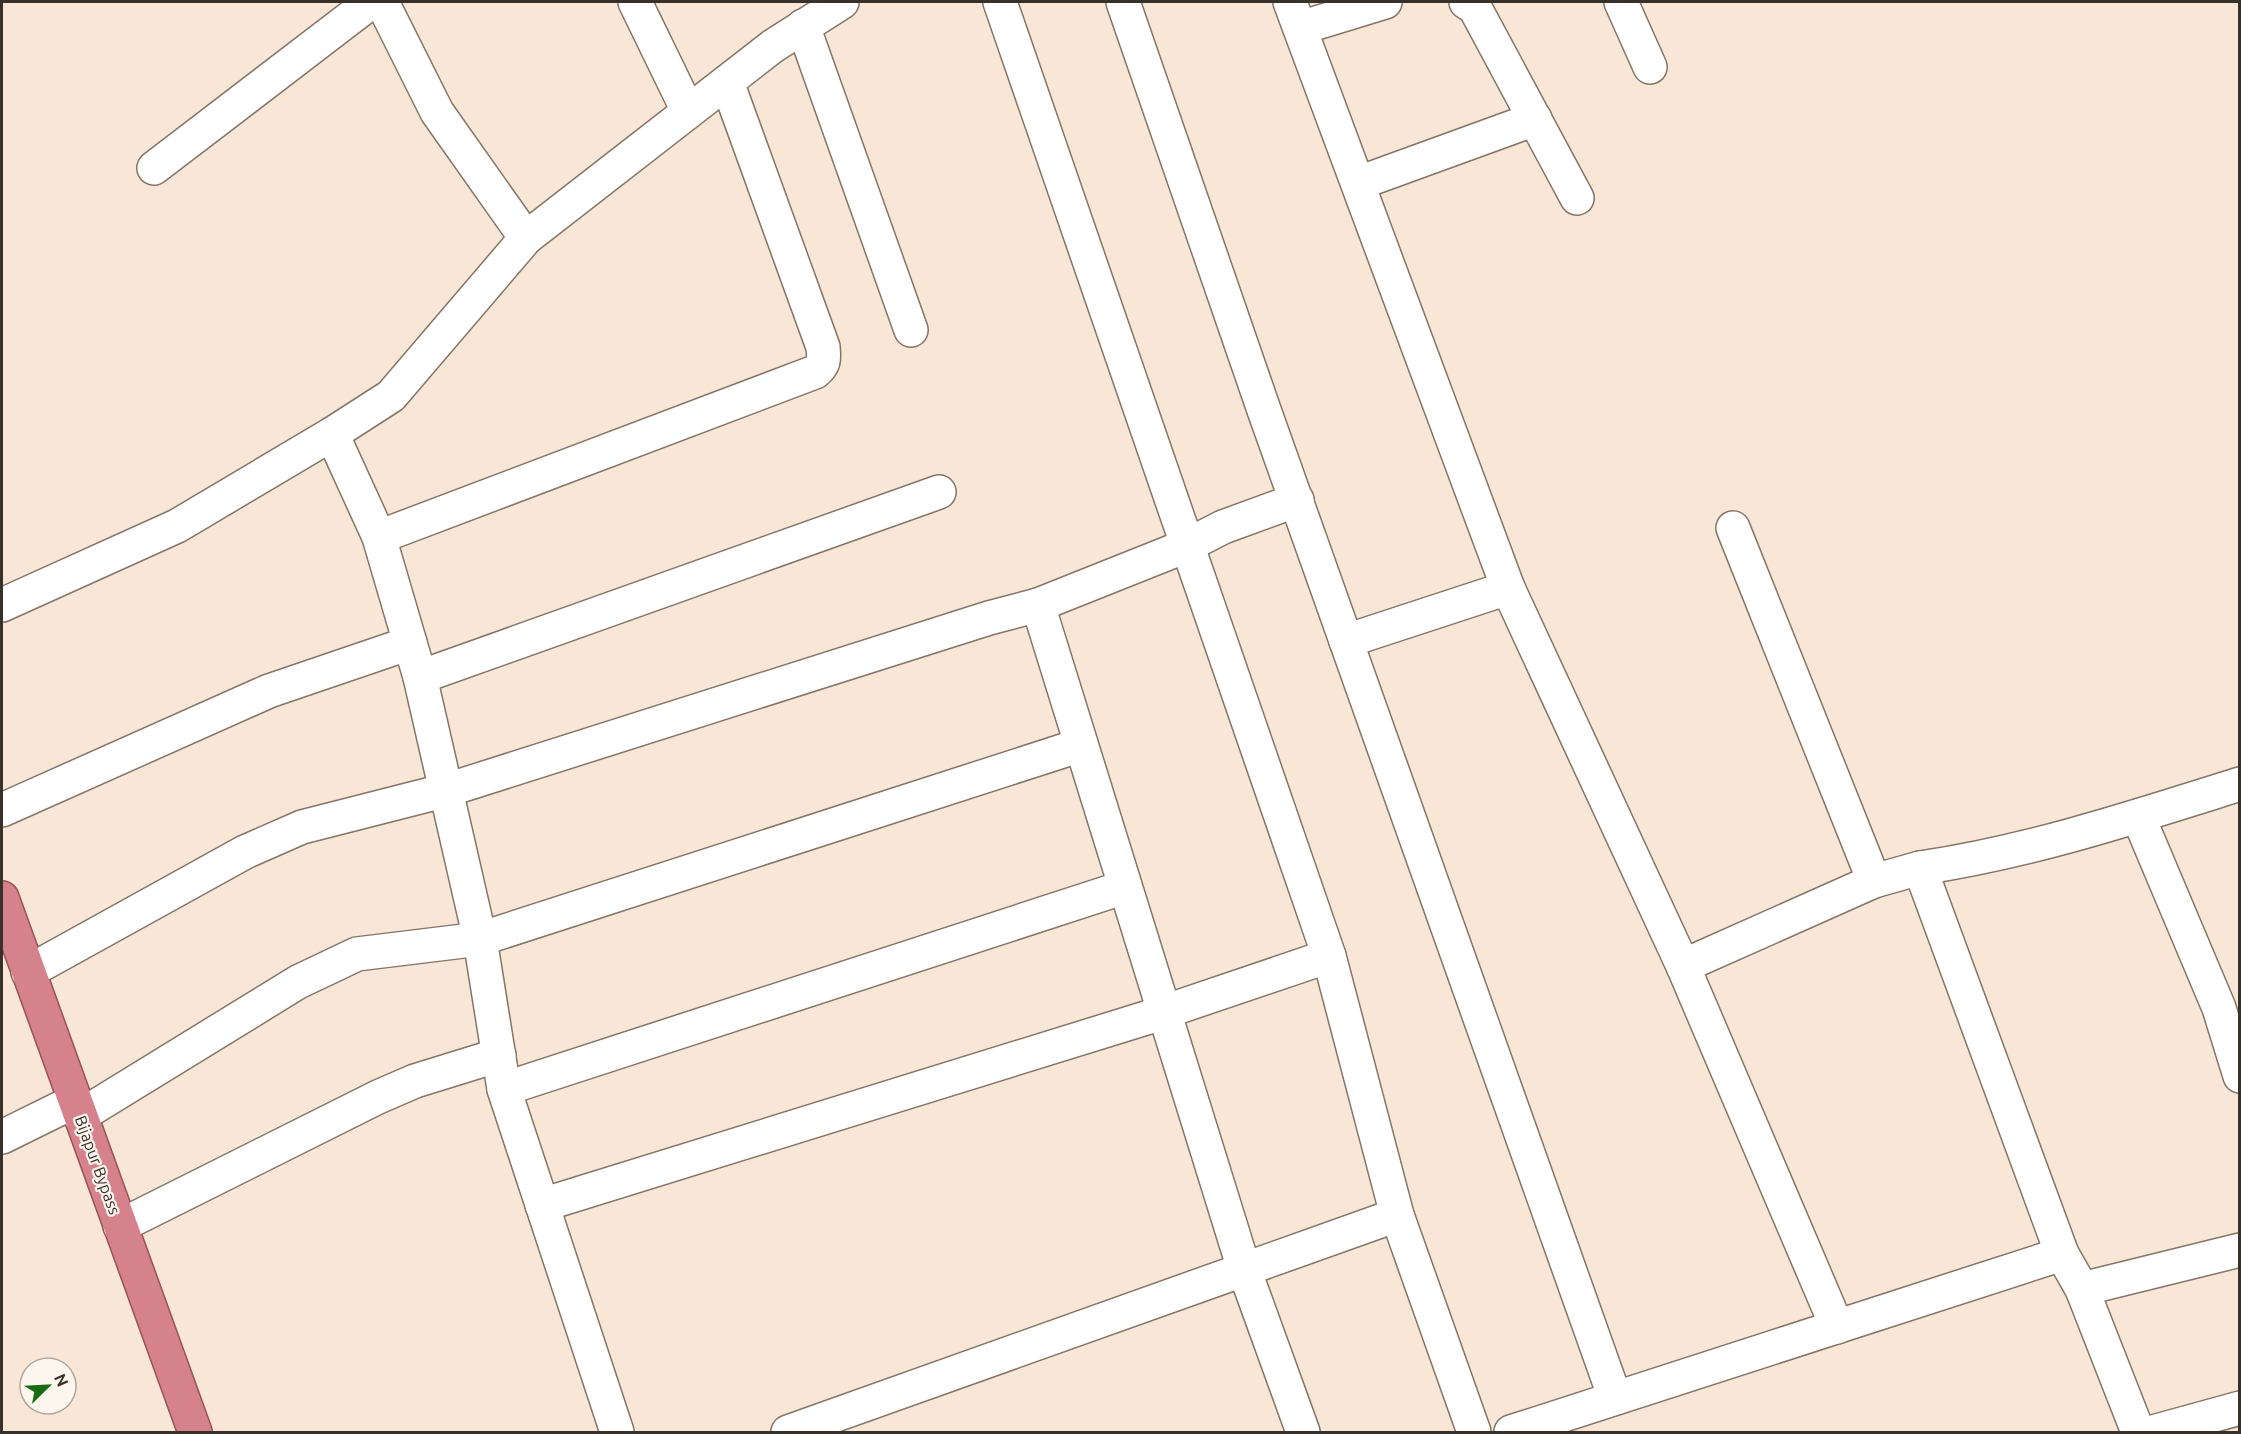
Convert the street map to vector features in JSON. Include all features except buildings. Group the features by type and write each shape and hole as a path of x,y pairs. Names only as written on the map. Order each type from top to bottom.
{"highway":[{"name":"Bijapur Bypass","path":"2,898 195,1432"}],"street":[{"path":"154,168 371,2"},
{"path":"382,2 437,112 526,238"},
{"path":"635,2 688,111"},
{"path":"2,605 177,526 332,435 391,396 526,238 773,46 842,2"},
{"path":"1000,2 1329,956 1397,1215 1474,1432"},
{"path":"1123,2 1296,500 1616,1398"},
{"path":"1385,2 1295,15 1508,588 1683,966 1837,1327"},
{"path":"1466,2 1475,8 1577,198"},
{"path":"1621,2 1650,67"},
{"path":"803,27 911,330"},
{"path":"379,537 815,372 822,366 823,347 727,82"},
{"path":"1359,183 1534,119"},
{"path":"332,435 379,537 420,677 480,939 504,1089 617,1432"},
{"path":"420,677 939,492"},
{"path":"28,972 245,852 302,827 447,790 989,618 1038,605 1186,546 1223,527 1296,500"},
{"path":"1733,528 1874,881"},
{"path":"1346,641 1508,588"},
{"path":"1038,605 1244,1269 1303,1432"},
{"path":"2,810 269,691 410,643"},
{"path":"2,1137 78,1108 298,982 357,954 480,939 1081,745"},
{"path":"1683,966 1874,881 1920,868 1974,860 2138,816 2240,784"},
{"path":"2138,816 2229,1004 2240,1076"},
{"path":"1920,868 2062,1254 2082,1289 2139,1432"},
{"path":"504,1089 1125,887"},
{"path":"542,1205 1164,1012 1329,956"},
{"path":"120,1226 378,1097 415,1081 499,1055"},
{"path":"788,1432 1397,1215"},
{"path":"2082,1289 2240,1250"},
{"path":"1511,1432 1577,1422 1616,1398 2062,1254"},
{"path":"2153,1432 2240,1408"}]}
